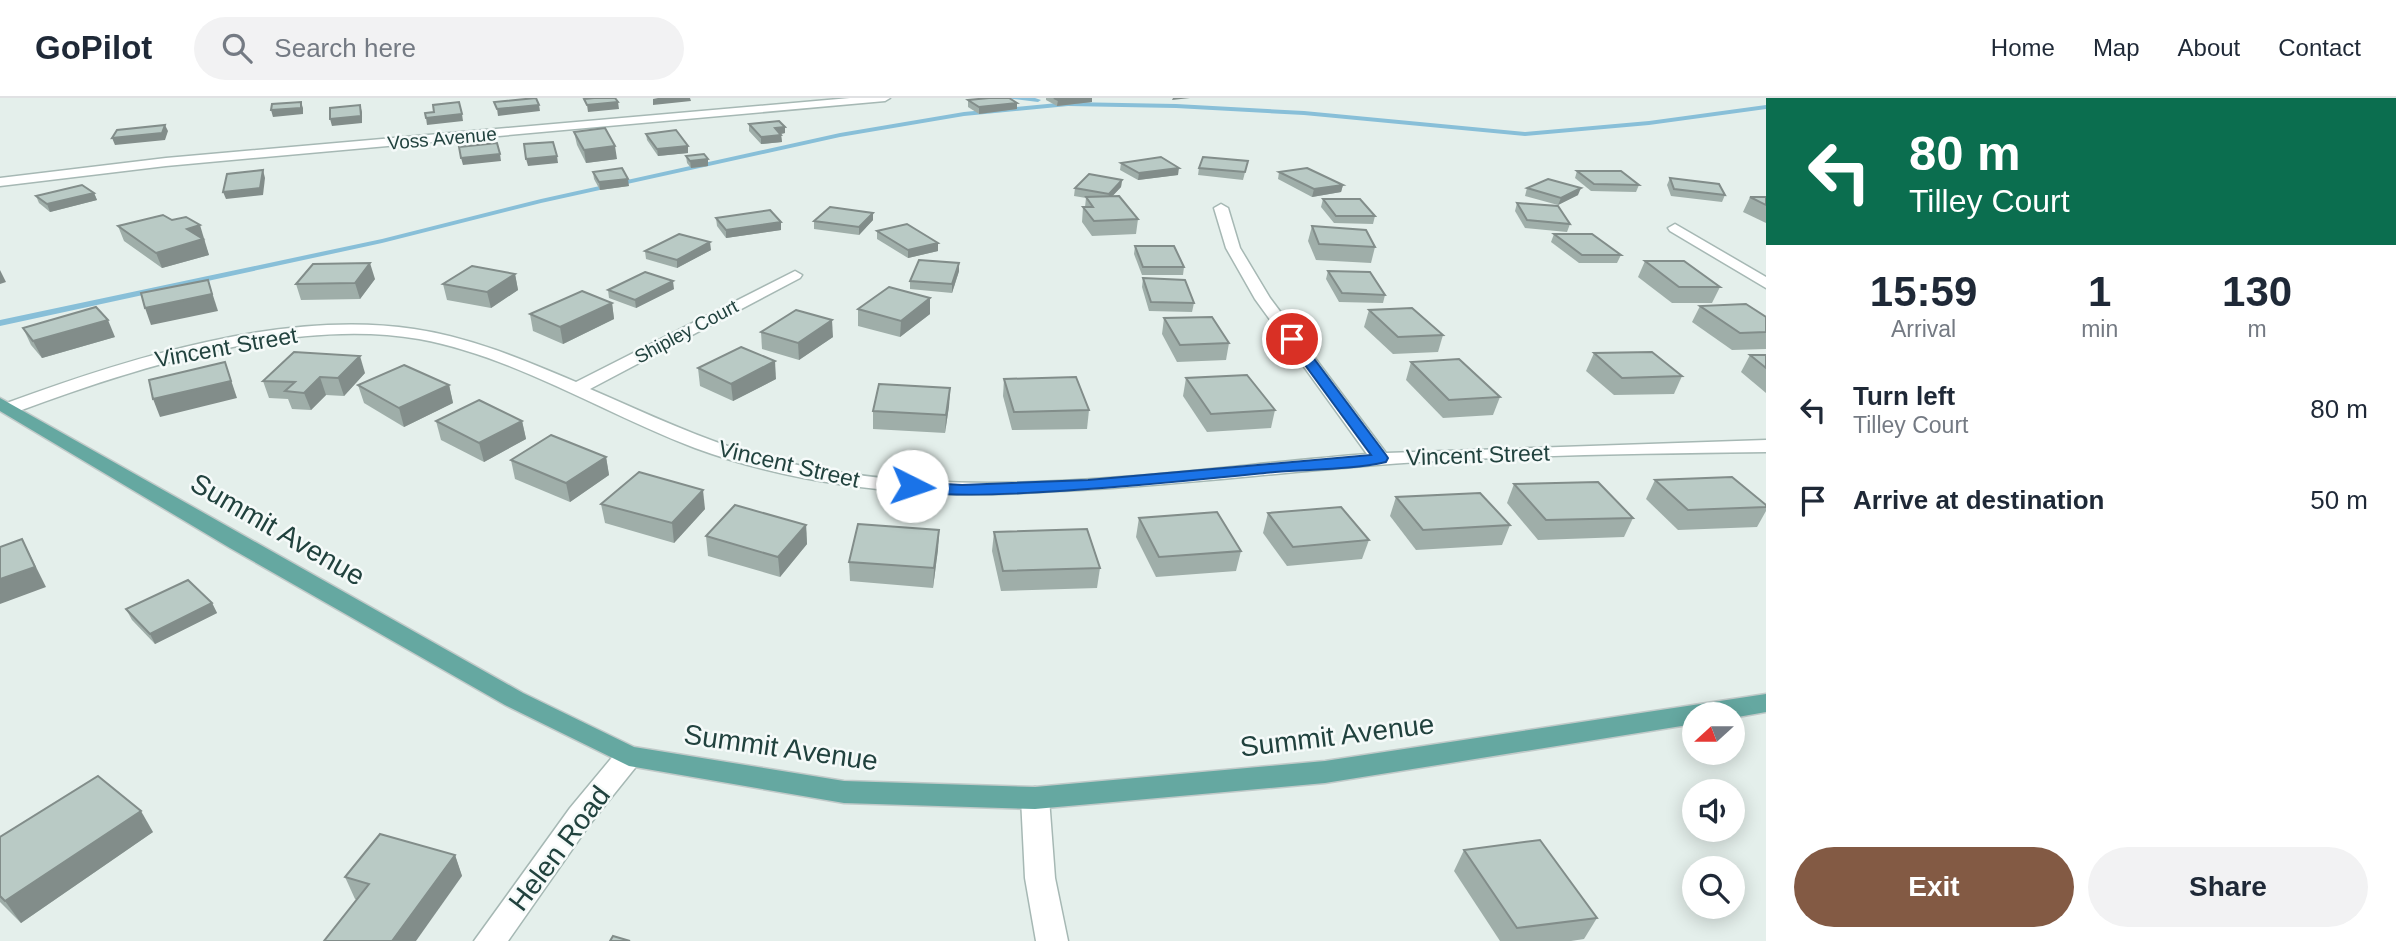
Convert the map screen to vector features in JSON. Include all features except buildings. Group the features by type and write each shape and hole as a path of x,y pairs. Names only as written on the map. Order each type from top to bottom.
{"main road":[{"name":"Summit Avenue","path":"5,406 238,543 514,699 629,756 844,792 1035,799 1325,772 1766,703"}],"street":[{"name":"Voss Avenue","path":"0,181 166,162 885,98"},
{"path":"1220,208 1233,248 1263,299 1381,458"},
{"path":"1675,228 1766,284"},
{"name":"Shipley Court","path":"578,388 795,275"},
{"name":"Vincent Street","path":"5,406 150,359 268,335 334,330 380,331 428,336 494,355 578,388 701,444 772,464 863,483 962,490 1088,485 1381,458 1766,446"},
{"name":"Helen Road","path":"490,941 580,816 629,756"},
{"path":"1035,799 1040,878 1052,941"}],"waterway":[{"path":"1008,98 1038,100"},
{"path":"0,323 382,241 541,201 840,135 964,114 1068,104 1176,106 1304,113 1525,134 1649,123 1766,107"}],"route":[{"path":"912,486 962,490 1088,485 1381,458 1292,339"}]}
